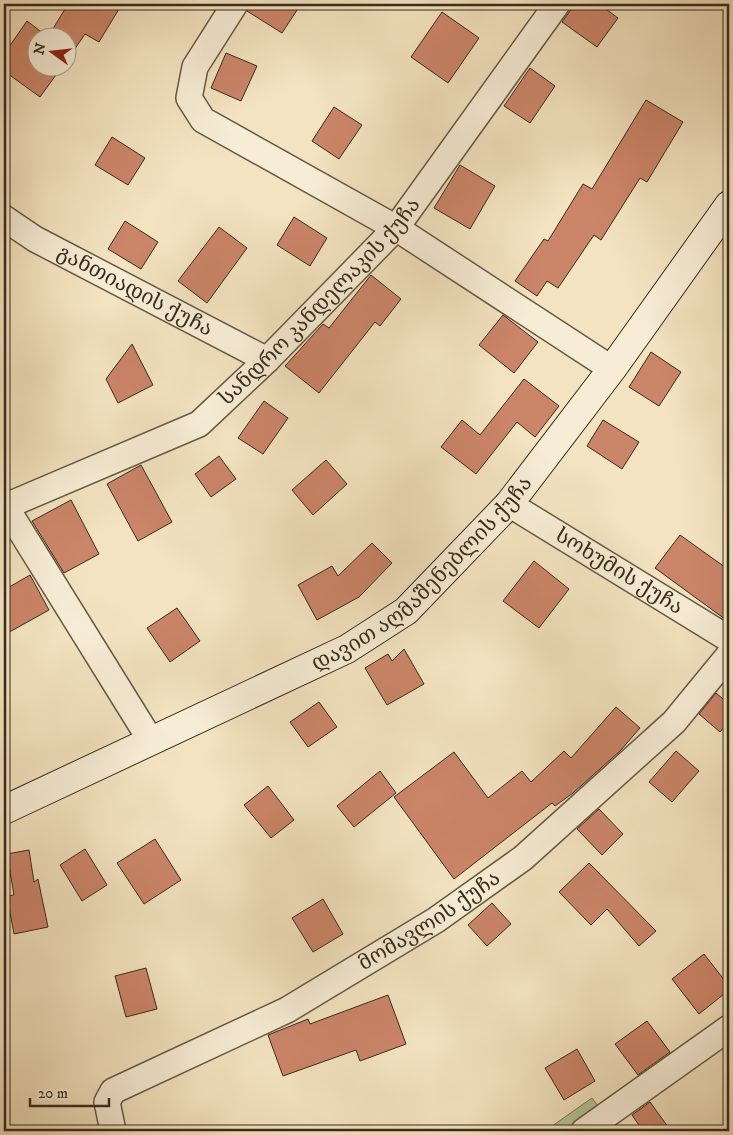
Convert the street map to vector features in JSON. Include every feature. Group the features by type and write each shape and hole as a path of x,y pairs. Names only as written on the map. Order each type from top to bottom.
{"street":[{"path":"235,4 195,66 189,98 203,120 396,228 612,369"},
{"name":"სანდრო კანდელაკის ქუჩა","path":"5,506 199,424 267,360 396,228 557,4"},
{"name":"დავით აღმაშენებლის ქუჩა","path":"4,810 347,649 406,611 510,504 612,369 729,205"},
{"name":"განთიადის ქუჩა","path":"4,218 35,239 267,360"},
{"name":"სოხუმის ქუჩა","path":"510,504 729,639"},
{"path":"5,506 151,741"},
{"name":"მომავლის ქუჩა","path":"113,1131 107,1102 113,1091 287,1010 436,920 523,858 674,722 729,655"},
{"path":"584,1131 729,1028"}],"green space":[{"path":"592,1098 616,1131 545,1131"}],"building":[{"path":"68,4 122,4 99,42 85,34 78,44 78,28 53,28"},
{"path":"249,4 301,4 282,33 247,11"},
{"path":"575,4 599,4 618,18 597,47 562,22"},
{"path":"442,12 479,38 448,83 411,57"},
{"path":"27,21 36,28 28,28 28,78 54,78 40,97 4,71 4,54"},
{"path":"226,53 257,66 241,101 211,88"},
{"path":"530,68 555,86 530,123 504,106"},
{"path":"646,100 683,122 647,182 640,178 601,240 594,235 558,288 547,281 537,296 515,281 544,239 548,241 583,184 592,189"},
{"path":"334,107 362,125 339,159 312,141"},
{"path":"112,137 145,158 128,185 95,165"},
{"path":"460,165 495,186 470,229 434,208"},
{"path":"294,217 327,238 310,266 277,245"},
{"path":"125,221 158,242 141,269 108,249"},
{"path":"219,227 247,248 207,303 178,281"},
{"path":"371,275 401,299 380,326 375,322 319,393 285,366 323,324 329,328"},
{"path":"503,315 538,342 514,373 479,345"},
{"path":"132,344 153,385 118,403 106,379"},
{"path":"651,352 681,372 659,406 629,387"},
{"path":"524,379 559,406 535,437 517,422 476,474 441,447 462,420 480,435"},
{"path":"264,401 288,418 263,454 238,438"},
{"path":"603,420 639,442 622,469 587,446"},
{"path":"219,456 236,479 211,497 195,474"},
{"path":"326,460 347,484 313,515 292,490"},
{"path":"141,465 172,522 138,541 107,484"},
{"path":"71,500 99,554 64,573 32,521"},
{"path":"680,535 729,570 729,622 655,568"},
{"path":"372,543 392,563 359,597 317,620 298,585 332,566 338,576"},
{"path":"534,561 569,589 539,628 503,601"},
{"path":"30,575 49,610 4,635 4,590"},
{"path":"177,608 200,641 170,662 147,628"},
{"path":"404,649 424,684 387,705 365,668 388,654 392,661"},
{"path":"716,693 729,704 729,721 720,732 699,714"},
{"path":"319,702 337,727 308,747 290,722"},
{"path":"616,707 640,728 620,751 573,793 555,806 552,803 454,879 394,797 454,752 488,798 522,771 531,782 564,751 571,758"},
{"path":"676,751 699,771 672,802 649,782"},
{"path":"380,771 396,793 354,827 337,806"},
{"path":"268,786 294,820 271,838 244,805"},
{"path":"599,809 623,834 602,855 577,829"},
{"path":"155,839 181,880 144,904 117,863"},
{"path":"85,849 107,885 82,901 60,865"},
{"path":"29,850 34,882 38,879 48,927 14,934 7,896 14,895 7,854"},
{"path":"589,863 656,931 639,946 607,909 591,925 559,892"},
{"path":"323,899 343,934 313,952 292,918"},
{"path":"492,903 511,924 487,946 468,925"},
{"path":"704,954 729,986 729,990 699,1014 672,979"},
{"path":"146,968 157,1009 126,1017 115,976"},
{"path":"388,995 406,1044 360,1061 356,1050 283,1076 268,1035 308,1019 310,1024"},
{"path":"647,1021 670,1052 638,1075 615,1044"},
{"path":"577,1049 595,1081 564,1100 545,1068"},
{"path":"650,1102 671,1131 643,1131 632,1115"}]}
